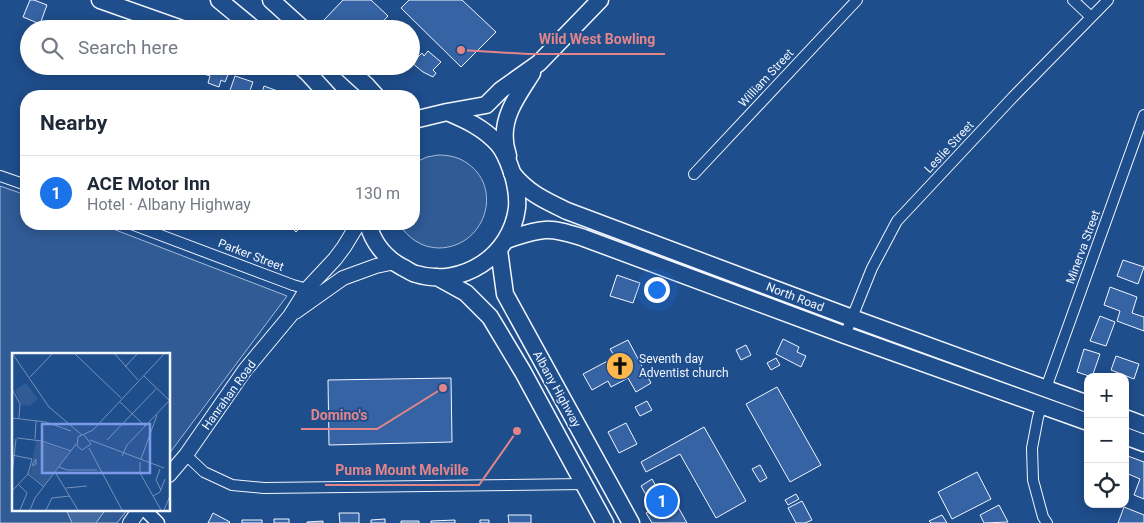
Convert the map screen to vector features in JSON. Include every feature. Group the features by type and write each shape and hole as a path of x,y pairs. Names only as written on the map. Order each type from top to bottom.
{"main road":[{"path":"100,0 157,20"},
{"path":"218,0 243,20"},
{"path":"271,0 293,20"},
{"path":"420,116 486,105 502,90 539,63 600,0"},
{"path":"369,230 377,245 386,256 415,274 448,277 471,271 486,262 503,245 511,230 517,207 516,184 504,139 506,118 539,63"},
{"path":"309,75 323,90"},
{"path":"355,75 371,90"},
{"name":"North Road","path":"448,112 479,127 499,144 520,182 533,194 567,211 1084,402"},
{"name":"Hanrahan Road","path":"170,475 186,455 245,370 290,316 307,289 335,259 354,230"},
{"name":"North Road","path":"503,245 525,234 546,230 584,238 845,335 1084,421"},
{"name":"Albany Highway","path":"503,245 505,294 630,523"},
{"name":"Hanrahan Road","path":"290,316 343,278 376,266 395,262"},
{"name":"Albany Highway","path":"437,277 466,293 490,317 523,372 604,523"},
{"path":"1129,420 1144,426"},
{"path":"1129,437 1144,443"},
{"path":"130,523 141,510"}],"street":[{"name":"William Street","path":"694,174 857,0"},
{"path":"1073,0 1091,17"},
{"name":"Leslie Street","path":"845,335 872,268 897,220 1108,0"},
{"name":"Minerva Street","path":"1046,388 1144,115"},
{"path":"0,176 20,183"},
{"name":"Parker Street","path":"146,230 307,289"},
{"path":"1042,405 1032,448 1033,480 1043,517 1047,523"},
{"path":"186,455 204,472 232,485 264,488 584,484"},
{"path":"143,510 158,523"}],"shaded area":[{"path":"438,155 460,159 474,169 483,182 486,197 485,211 479,225 469,237 456,245 433,248 416,241 404,230 420,230 420,160"},
{"path":"0,186 20,193 20,230 116,230 287,296 170,453 170,353 12,353 12,510 127,510 117,523 0,523"},
{"path":"66,510 105,510 96,523 72,523"}],"building":[{"path":"30,0 47,5 41,20 30,20 23,17"},
{"path":"343,0 371,0 388,16 384,20 324,20"},
{"path":"409,0 462,0 496,32 461,67 420,27 420,20 413,20 401,8"},
{"path":"428,51 441,62 433,70 436,73 433,77 420,70 420,55 422,53 424,56"},
{"path":"207,75 228,75 225,82 221,80 219,87 208,83 210,76"},
{"path":"235,76 253,82 250,90 230,90"},
{"path":"264,86 275,90 263,90"},
{"path":"1123,260 1144,267 1138,284 1117,276"},
{"path":"617,275 640,283 633,303 610,296"},
{"path":"1110,287 1137,297 1132,313 1144,317 1144,331 1117,321 1120,311 1104,305"},
{"path":"1100,316 1115,322 1106,346 1090,341"},
{"path":"783,339 799,347 797,352 806,356 801,367 776,354"},
{"name":"Seventh day Adventist church","path":"628,340 651,383 636,392 628,378 611,387 608,381 592,390 583,374 615,357 610,349"},
{"path":"746,345 751,355 741,360 736,350"},
{"path":"1084,349 1100,354 1093,373 1084,374 1077,372"},
{"path":"1116,356 1139,364 1134,379 1129,377 1129,373 1119,373 1111,370"},
{"path":"776,358 780,365 771,370 767,363"},
{"path":"451,378 452,442 329,445 328,380"},
{"path":"777,387 821,465 790,482 746,404"},
{"path":"647,401 652,410 640,416 635,407"},
{"path":"626,423 637,444 619,453 608,432"},
{"path":"704,427 746,501 716,518 680,454 646,472 641,462"},
{"path":"1129,456 1144,462 1144,499 1134,495 1140,479 1129,474"},
{"path":"760,465 767,478 760,482 752,469"},
{"path":"977,472 991,499 952,519 938,492"},
{"path":"652,479 660,493 668,489 687,523 652,523 646,513 654,509 641,486"},
{"path":"796,494 799,499 788,505 785,500"},
{"path":"802,501 812,520 805,523 796,523 788,508"},
{"path":"999,505 1008,522 984,523 980,515"},
{"path":"1124,508 1144,515 1144,523 1118,523"},
{"path":"213,513 230,522 208,523"},
{"path":"339,513 359,513 359,523 340,523"},
{"path":"508,515 531,515 531,523 509,523"},
{"path":"942,515 947,523 931,523 929,521"},
{"path":"274,519 289,519 289,523 274,523"},
{"path":"385,519 385,523 371,523 371,520"},
{"path":"242,520 262,520 262,523 242,523"},
{"path":"455,520 455,523 431,523 431,521"},
{"path":"480,520 489,520 489,523 480,523"},
{"path":"323,521 323,523 307,523 307,522"},
{"path":"401,521 419,521 419,523 401,523"}],"place":[{"name":"Wild West Bowling","path":"461,50"},
{"name":"Seventh day Adventist church","path":"620,366"},
{"name":"Domino's","path":"443,388"},
{"name":"Puma Mount Melville","path":"517,431"},
{"name":"ACE Motor Inn","path":"662,501"}]}
